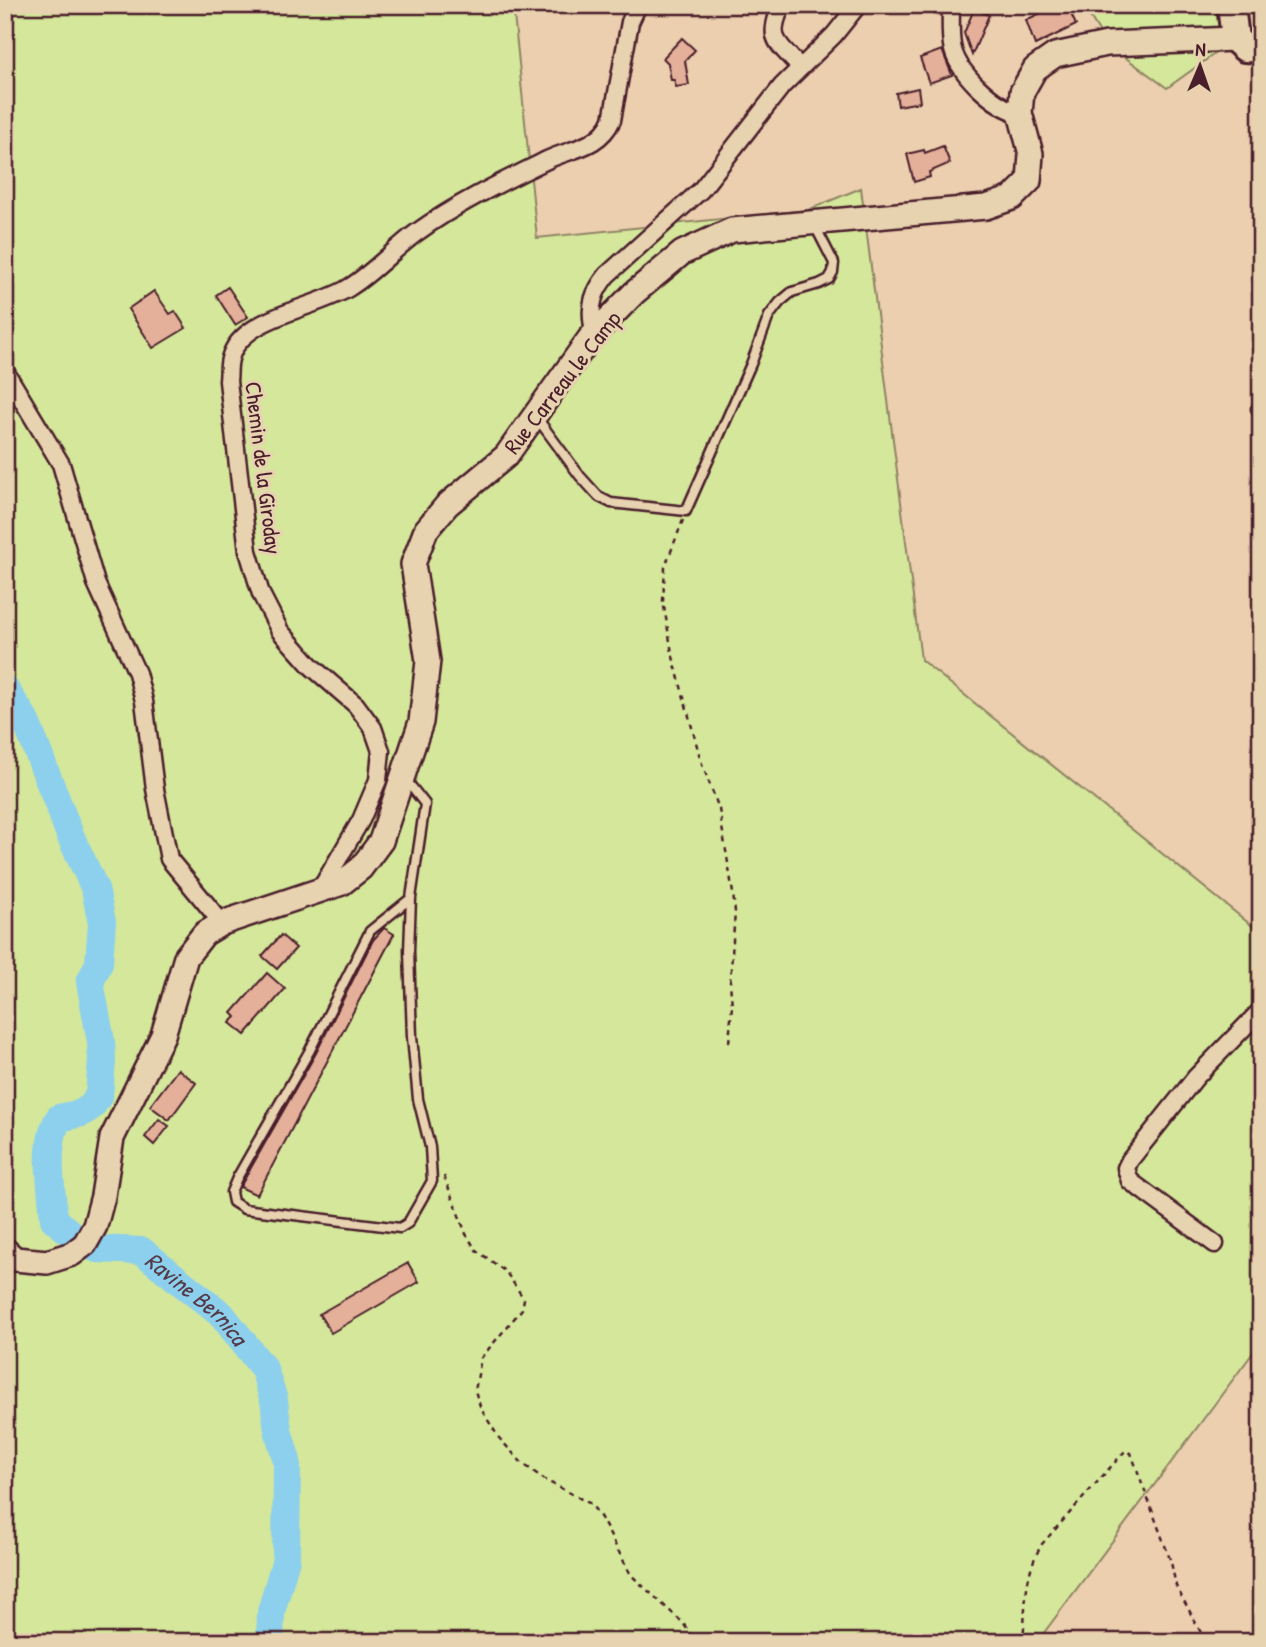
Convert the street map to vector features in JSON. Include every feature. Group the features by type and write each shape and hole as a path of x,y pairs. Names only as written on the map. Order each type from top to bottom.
{"main road":[{"path":"1231,5 1235,39 1245,48 1261,49"},
{"name":"Rue Carreau le Camp","path":"5,1250 15,1259 47,1262 72,1254 85,1244 95,1226 112,1138 163,1035 186,957 204,934 222,923 342,883 361,868 381,842 421,722 428,661 413,565 426,530 447,505 506,456 597,330 634,293 682,253 732,230 986,207 1012,198 1029,181 1031,155 1020,113 1022,92 1035,69 1055,55 1107,44 1235,39"}],"street":[{"name":"Chemin de la Giroday","path":"320,890 366,810 379,780 381,751 373,728 356,705 310,666 280,631 261,594 248,551 228,381 230,358 242,338 261,325 348,289 416,233 476,196 554,157 596,141 606,132 612,120 630,22 638,5"},
{"path":"782,5 773,28 775,38 800,67"},
{"path":"597,330 593,326 592,303 602,281 701,190 800,67 834,35 858,5"},
{"path":"951,5 952,47 965,74 1006,110 1020,113"},
{"path":"5,371 61,464 96,583 137,673 144,701 155,789 169,859 222,923"},
{"path":"1215,1244 1130,1181 1126,1168 1196,1077 1261,1010"}],"lane":[{"path":"536,416 599,497 611,503 686,512 751,364 769,316 779,302 792,292 819,284 833,272 834,263 813,223"},
{"path":"403,776 425,804 411,898 409,950 412,1037 418,1099 430,1147 432,1181 408,1223 400,1228 244,1209 233,1202 231,1192 310,1050 370,931 411,898"}],"path":[{"path":"686,512 665,567 663,601 672,653 701,761 719,809 733,893 735,912 729,1043"},
{"path":"432,1163 442,1173 466,1234 476,1250 506,1272 524,1299 522,1309 481,1357 475,1391 481,1409 499,1438 522,1464 545,1480 591,1504 631,1574 682,1623 696,1642"},
{"path":"1023,1642 1028,1572 1032,1560 1042,1544 1125,1451 1131,1453 1171,1562 1176,1586 1206,1642"}],"green space":[{"path":"5,5 513,5 537,238 808,210 861,188 921,660 1261,933 1261,1342 1037,1642 5,1642"},
{"path":"1083,5 1231,5 1235,39 1167,88 1107,44"}],"building":[{"path":"1057,5 1067,5 1076,25 1035,45 1026,20"},
{"path":"974,9 989,15 972,55 964,33"},
{"path":"682,38 695,50 685,61 689,85 676,87 674,80 671,80 668,63 663,58"},
{"path":"942,50 952,75 929,83 920,58"},
{"path":"918,88 920,102 898,106 896,93"},
{"path":"943,146 950,163 929,172 930,177 914,182 907,154 924,150 925,153"},
{"path":"228,287 248,317 235,325 216,295"},
{"path":"154,291 170,314 175,311 186,328 153,348 128,309"},
{"path":"384,928 394,934 257,1195 240,1187 316,1053 373,940"},
{"path":"281,935 296,948 277,969 262,956"},
{"path":"267,973 285,989 245,1035 230,1023 236,1017 232,1013"},
{"path":"178,1069 196,1083 169,1120 150,1106"},
{"path":"159,1119 169,1126 154,1145 145,1137"},
{"path":"408,1263 419,1282 331,1333 319,1314"}],"waterway":[{"name":"Ravine Bernica","path":"5,689 29,729 70,835 95,889 102,922 99,963 90,982 101,1041 99,1095 92,1106 82,1113 59,1118 54,1128 50,1153 54,1219 79,1241 97,1249 142,1251 222,1315 264,1369 274,1400 278,1430 287,1461 286,1559 271,1612 270,1642"}]}
